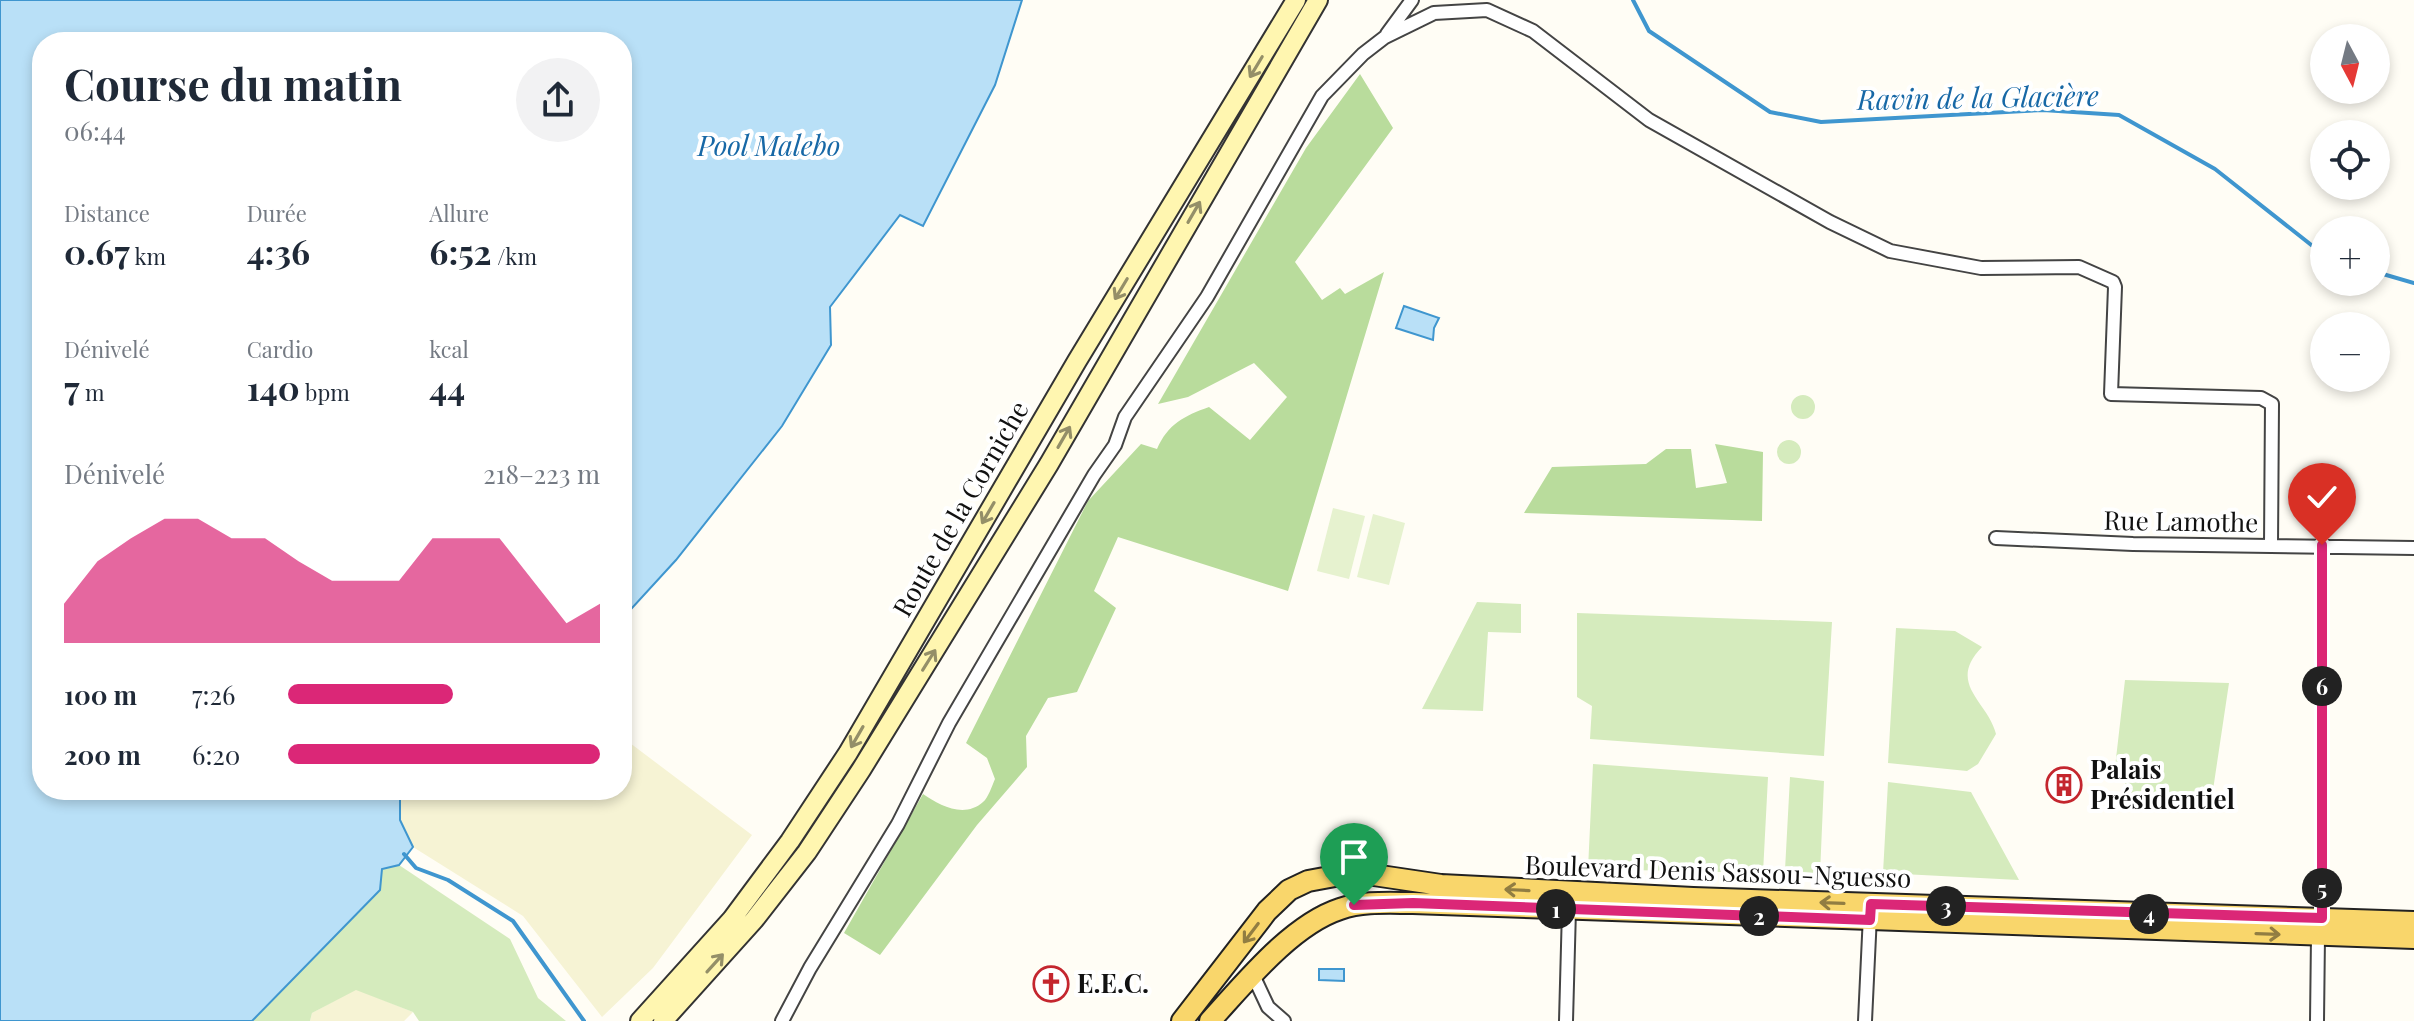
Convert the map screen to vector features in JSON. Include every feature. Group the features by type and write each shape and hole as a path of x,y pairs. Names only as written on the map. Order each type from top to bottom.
{"main road":[{"name":"Route de la Corniche","path":"640,1021 732,919 790,841 848,753 1077,361 1296,0"},
{"name":"Route de la Corniche","path":"663,1021 754,920 807,852 861,770 1049,464 1318,0"},
{"name":"Boulevard Denis Sassou-Nguesso","path":"1182,1021 1267,911 1289,890 1323,877 1367,874 1413,883 1475,888 1870,912"},
{"name":"Boulevard Denis Sassou-Nguesso","path":"1210,1021 1298,933 1325,915 1354,905 1413,903 1569,909 1870,912 2320,927 2414,938"},
{"name":"Boulevard Denis Sassou-Nguesso","path":"2320,927 2414,922"}],"street":[{"path":"1385,37 1412,0"},
{"path":"782,1021 810,968 898,824 949,723 1094,475 1115,445 1125,417 1215,284 1322,96 1363,54 1385,37 1434,13 1487,10 1533,31 1649,120 1830,222 1890,251 1981,268 2079,267 2113,282 2111,394 2261,398 2272,404 2271,545"},
{"name":"Rue Lamothe","path":"1996,538 2133,544 2414,548"},
{"path":"2317,1021 2322,545"},
{"path":"1566,1021 1569,909"},
{"path":"1865,1021 1870,912"},
{"path":"1253,975 1268,1007 1284,1021"}],"shaded area":[{"path":"632,745 752,835 653,968 602,1017 523,916 413,847 400,820 400,800 632,800"},
{"path":"356,989 413,1012 404,1021 310,1021 312,1013"}],"green space":[{"path":"1360,74 1393,128 1295,262 1322,300 1340,288 1345,294 1384,272 1288,591 1118,537 1094,591 1116,608 1077,692 1048,698 1026,736 1027,767 977,825 880,955 844,933 923,794 944,806 960,810 976,807 988,795 995,779 987,758 966,743 1088,501 1141,444 1157,449 1166,433 1184,418 1209,407 1250,440 1287,397 1254,363 1188,397 1158,404 1306,148"},
{"path":"1798,395 1808,395 1815,402 1815,412 1808,419 1798,419 1791,412 1791,402"},
{"path":"1784,440 1794,440 1801,447 1801,457 1794,464 1784,464 1777,457 1777,447"},
{"path":"1715,444 1763,452 1762,521 1524,513 1552,467 1646,464 1666,449 1691,449 1696,488 1727,483"},
{"path":"1333,508 1365,516 1349,579 1317,571"},
{"path":"1373,514 1405,523 1389,585 1357,577"},
{"path":"1477,602 1521,604 1521,633 1488,632 1483,711 1422,709"},
{"path":"1577,613 1832,622 1824,756 1590,739 1592,706 1577,697"},
{"path":"1896,628 1955,631 1982,647 1972,660 1968,682 1996,734 1978,764 1967,771 1888,763"},
{"path":"2125,680 2229,683 2210,810 2126,798 2125,782 2114,776"},
{"path":"1593,764 1768,777 1763,873 1588,869"},
{"path":"1790,777 1824,781 1820,874 1785,870"},
{"path":"1888,782 1971,792 2019,880 1883,873"},
{"path":"399,865 510,939 538,998 566,1021 419,1021 413,1012 356,990 312,1013 310,1021 252,1021 380,890 382,869"}],"water":[{"name":"Pool Malebo","path":"0,0 1022,0 995,85 923,226 900,215 830,307 831,345 782,426 676,560 632,608 632,32 32,32 32,800 400,800 400,820 413,847 399,865 382,869 380,890 252,1021 0,1021"},
{"path":"1404,306 1439,318 1433,340 1396,328"},
{"path":"1319,969 1344,969 1344,981 1319,980"}],"waterway":[{"name":"Ravin de la Glacière","path":"1633,0 1649,31 1770,112 1821,122 2043,110 2119,115 2215,169 2310,244"},
{"name":"Ravin de la Glacière","path":"2390,276 2414,283"},
{"path":"404,854 416,868 448,880 513,921 584,1021"}],"place":[{"name":"Palais Présidentiel","path":"2064,785"},
{"name":"E.E.C.","path":"1051,984"}],"route":[{"path":"1354,905 1413,903 1870,920 1871,904 2322,918 2322,545"}]}
